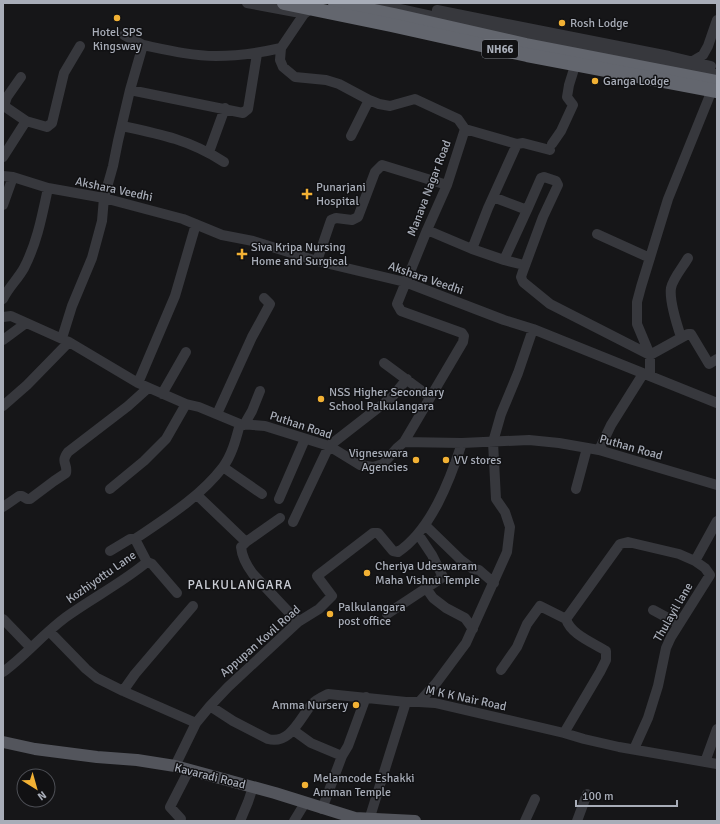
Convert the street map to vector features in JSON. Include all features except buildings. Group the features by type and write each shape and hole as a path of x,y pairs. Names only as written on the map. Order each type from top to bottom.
{"highway":[{"name":"NH66","path":"284,3 391,24 526,55 715,94"},
{"name":"NH66","path":"335,3 394,14 526,45 717,82"}],"main road":[{"name":"Kavaradi Road","path":"3,742 35,749 97,757 137,760 175,766 253,787 355,818 369,820 410,821"}],"street":[{"path":"247,3 334,19 685,92 715,94 668,199 640,287 637,302 637,324 650,355 647,375 611,425 599,450"},
{"path":"124,35 143,46 196,55 216,56 257,54 281,48 304,14 309,10 311,3"},
{"path":"328,3 328,10 334,19"},
{"path":"373,3 510,33 717,74"},
{"path":"401,3 717,67"},
{"path":"692,62 703,55 717,20"},
{"path":"20,77 7,97 4,106 26,121 47,127 52,123 64,72 80,46"},
{"path":"3,406 27,385 66,340 74,300 92,258 102,221 104,198 113,166 130,90 143,46"},
{"name":"Manava Nagar Road","path":"281,48 280,60 283,67 295,77 326,80 339,84 379,104 390,106 415,99 458,119 465,129 447,185 397,304 401,311 462,333 464,336 464,342 430,397"},
{"path":"130,90 225,108 241,113 248,109 257,54"},
{"path":"465,129 517,144 523,143 551,147 561,131 573,105 567,97 574,69"},
{"path":"351,136 369,100"},
{"path":"209,152 225,108"},
{"path":"3,157 26,121"},
{"path":"122,126 163,135 191,144 209,152 224,162"},
{"path":"472,249 488,208 517,144"},
{"path":"318,261 331,220 336,218 352,220 358,217 378,167 382,165 386,166 447,185"},
{"name":"Akshara Veedhi","path":"3,176 14,177 48,188 104,198 183,219 222,235 253,241 318,261 405,282 504,320 533,329 717,403"},
{"path":"3,206 14,177"},
{"path":"504,260 541,178 544,177 556,181 558,185 543,217 524,265 522,277 523,282 550,304 650,355"},
{"path":"3,299 23,270 30,255 40,226 48,188"},
{"path":"493,197 527,210"},
{"path":"3,507 19,496 30,499 66,473 67,470 63,462 64,457 68,452 128,406 143,385 175,296 196,224"},
{"path":"427,230 472,249 524,265"},
{"path":"597,234 650,258"},
{"path":"681,337 677,326 671,288 676,276 688,258"},
{"path":"217,414 252,337 270,304 264,298"},
{"name":"Puthan Road","path":"3,317 11,316 66,340 143,385 186,404 199,407 242,425 265,426 329,446 360,465 373,467 383,464 404,442 462,444 529,440 559,443 599,450 717,485"},
{"path":"3,340 26,323"},
{"path":"419,702 437,682 466,643 507,552 510,527 505,512 496,499 493,442 501,414 518,373 533,329"},
{"path":"650,355 681,337 691,334 709,364 717,359"},
{"path":"162,394 186,352"},
{"path":"384,364 407,379 430,397 404,442"},
{"path":"293,522 329,446 392,397 407,379"},
{"name":"Kozhiyottu Lane","path":"3,672 49,630 66,617 130,576 147,562 135,539 197,495 223,467 230,455 242,425 252,411 260,391"},
{"path":"110,489 144,461 166,439 186,404"},
{"path":"279,499 305,439"},
{"name":"Appupan Kovil Road","path":"175,766 196,723 210,706 228,687 298,622 319,609 332,596 317,576 373,533 378,533 393,551 398,552 406,547 418,534 425,525 446,488 462,444"},
{"path":"576,489 587,448"},
{"path":"223,467 262,494"},
{"path":"197,495 246,542"},
{"path":"280,518 241,547 248,567 298,622"},
{"path":"695,561 717,521"},
{"path":"425,525 461,560 473,570 479,570 494,583"},
{"path":"387,614 443,577 432,555 418,534"},
{"path":"110,551 130,539 135,539"},
{"name":"Thulayil lane","path":"566,619 620,544 628,542 679,554 706,568 713,577 671,637 666,648 658,686 648,718 634,749"},
{"path":"147,562 152,564 177,593"},
{"path":"426,588 433,598 446,608 465,618 473,629"},
{"path":"123,691 135,674 193,606"},
{"path":"501,670 517,647 526,624 540,606 566,619 567,623 576,632 606,651 607,655 600,672 564,733"},
{"path":"654,610 679,624"},
{"path":"3,619 31,648"},
{"path":"49,630 97,678 196,723"},
{"name":"M K K Nair Road","path":"210,706 233,721 268,739 274,740 283,739 293,730 313,704 319,698 328,694 419,702 452,706 584,739 717,764"},
{"path":"322,809 366,697"},
{"path":"369,820 406,702"},
{"path":"705,762 717,729"},
{"path":"293,730 311,743 342,756"},
{"path":"179,821 181,819 170,807 189,770"},
{"path":"240,821 253,787"},
{"path":"577,821 587,794"},
{"path":"525,821 535,799"},
{"path":"294,821 305,803"}],"place":[{"name":"Hotel SPS Kingsway","path":"117,18"},
{"name":"Rosh Lodge","path":"562,23"},
{"name":"Ganga Lodge","path":"595,81"},
{"name":"Punarjani Hospital","path":"307,194"},
{"name":"Siva Kripa Nursing Home and Surgical","path":"242,254"},
{"name":"NSS Higher Secondary School Palkulangara","path":"321,399"},
{"name":"Vigneswara Agencies","path":"416,460"},
{"name":"VV stores","path":"446,460"},
{"name":"Cheriya Udeswaram Maha Vishnu Temple","path":"367,573"},
{"name":"Palkulangara post office","path":"330,614"},
{"name":"Amma Nursery","path":"356,705"},
{"name":"Melamcode Eshakki Amman Temple","path":"305,785"}],"district":[{"name":"PALKULANGARA","path":"240,584"}]}
